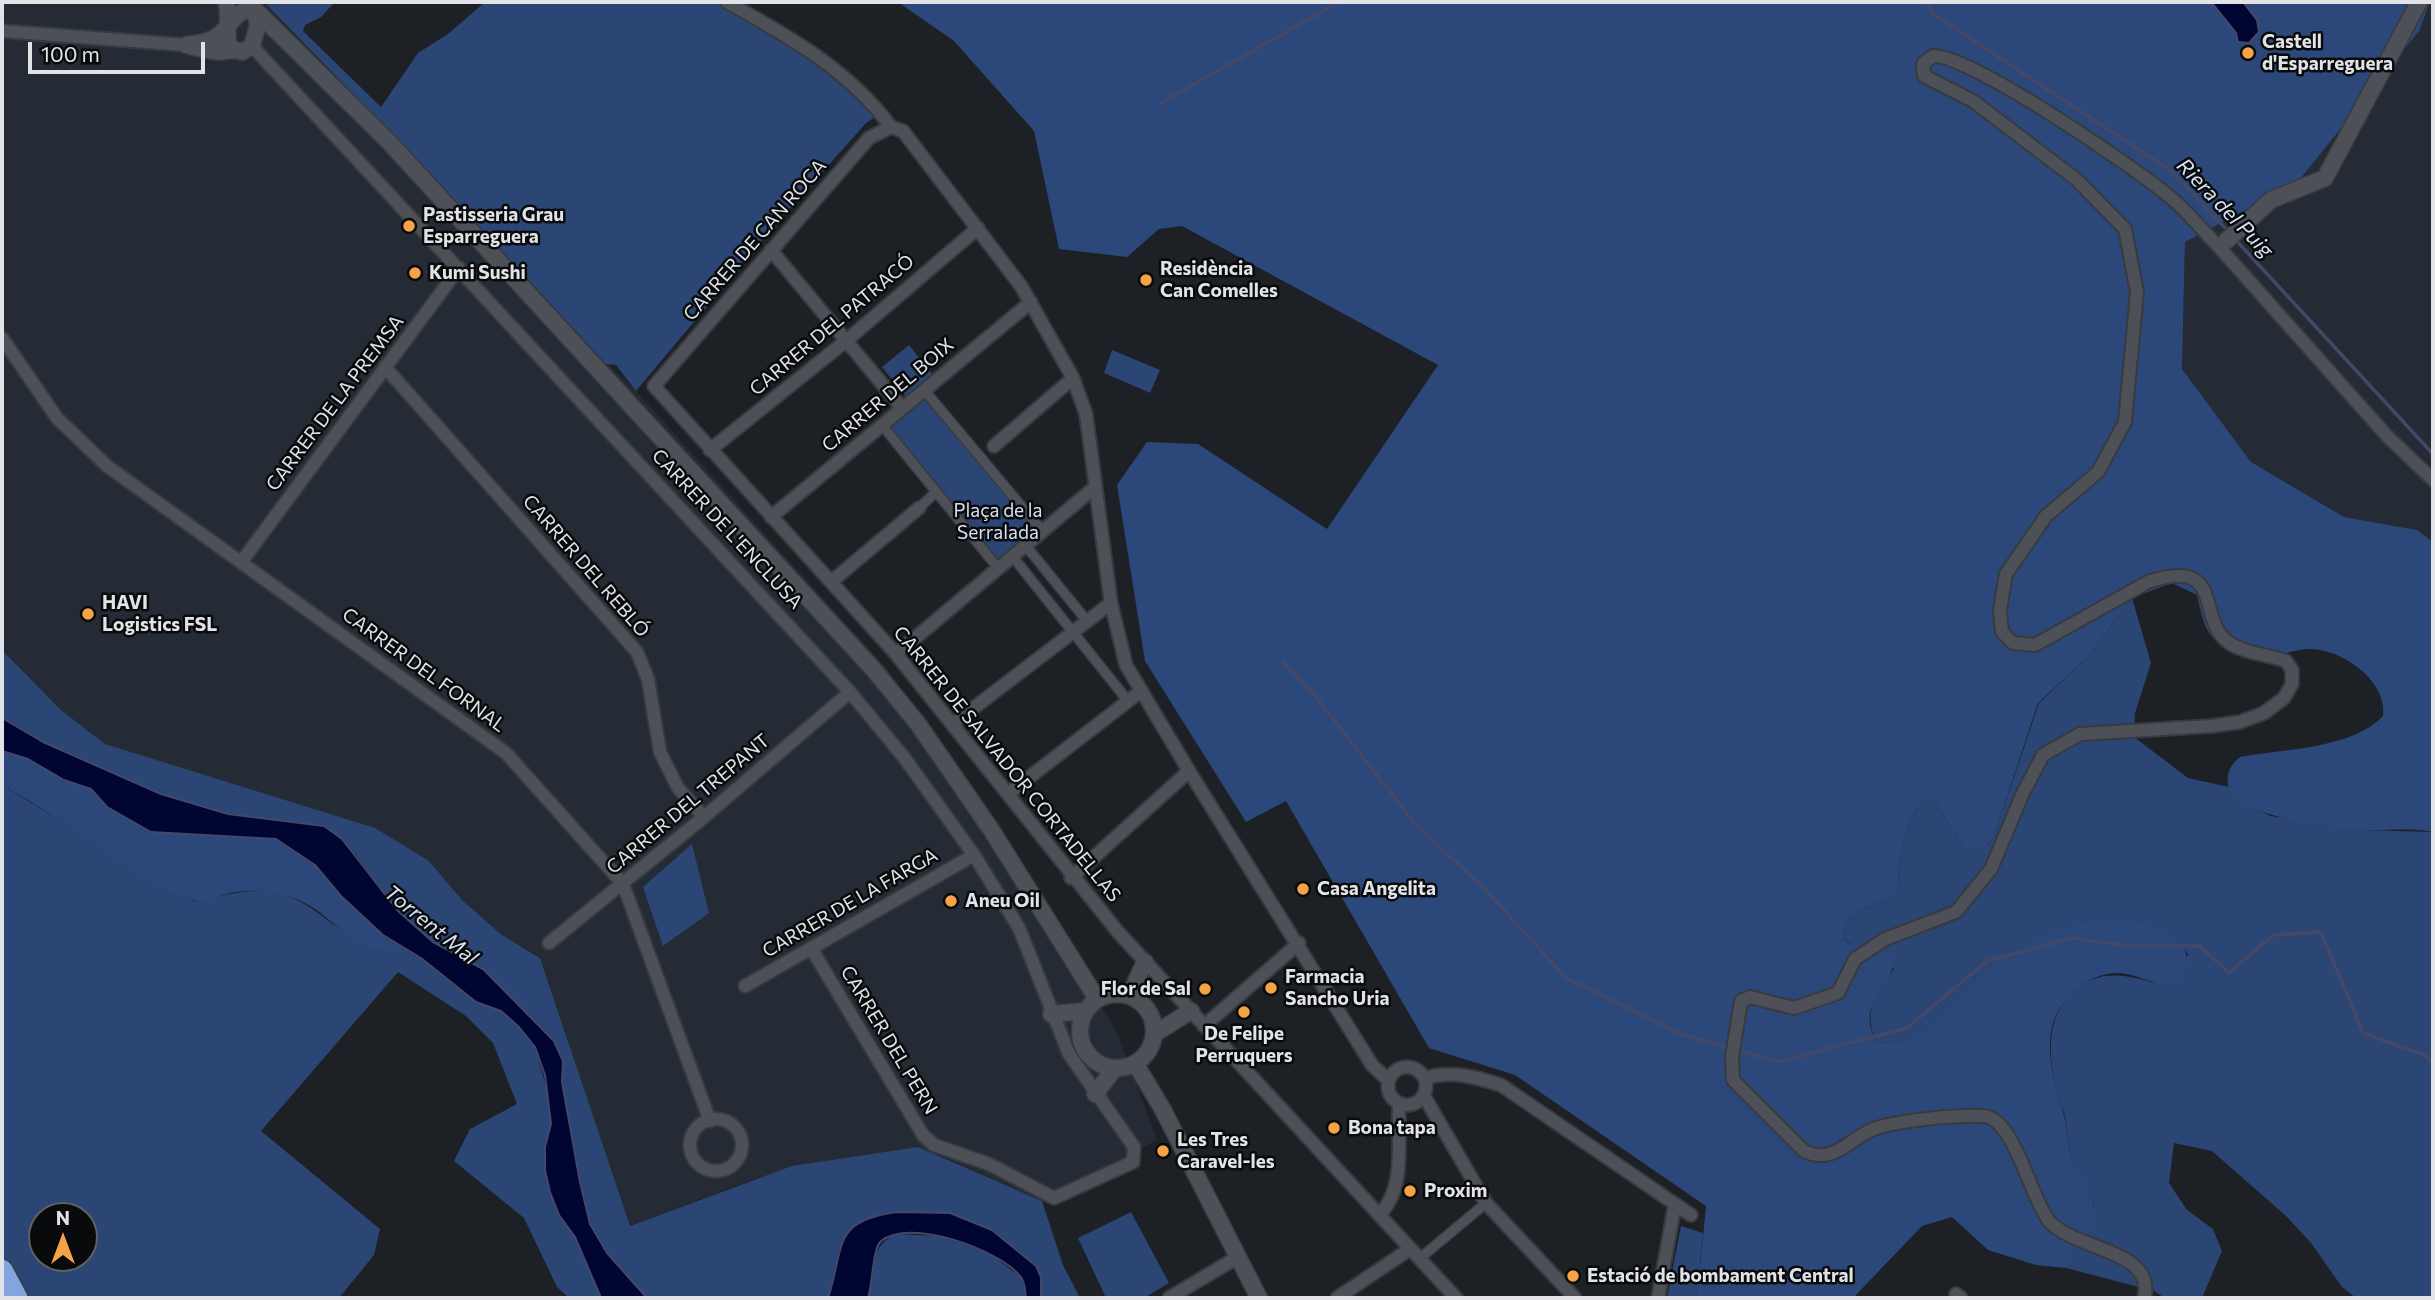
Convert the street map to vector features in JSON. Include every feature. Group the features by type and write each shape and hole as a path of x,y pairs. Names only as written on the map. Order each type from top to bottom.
{"highway":[{"path":"2,1270 17,1298"}],"street":[{"path":"226,2 229,25 227,40 234,50"},
{"path":"727,2 827,63 872,102 891,127 903,131 1031,302 1073,378 1086,414 1094,488 1121,652 1189,771 1299,943 1372,1065 1388,1080 1390,1094 1399,1104 1396,1189 1380,1215"},
{"path":"2228,240 2272,200 2325,178 2418,2"},
{"path":"186,45 212,39 229,25 236,14 250,4"},
{"path":"250,4 258,24 252,46"},
{"path":"250,4 390,142 874,670 918,724 992,831 1091,1005"},
{"path":"2,31 186,45 207,51 242,52 268,40 294,48"},
{"name":"CARRER DE L'ENCLUSA","path":"252,46 850,692 906,760 974,855 1019,928 1069,1054 1095,1094"},
{"path":"2145,1296 2145,1279 2135,1264 2084,1243 2051,1223 2034,1196 2010,1137 1996,1120 1990,1117 1957,1117 1877,1128 1841,1151 1813,1155 1804,1151 1733,1080 1732,1057 1737,1012 1741,1001 1750,997 1794,1008 1838,993 1855,958 1885,939 1956,912 1991,869 2022,795 2043,755 2080,734 2240,722 2264,713 2284,698 2292,684 2292,670 2286,661 2245,651 2228,643 2217,632 2205,590 2186,576 2166,576 2148,582 2035,645 2014,643 2002,632 2000,610 2006,574 2046,516 2098,472 2125,422 2137,292 2125,229 2067,172 1973,102 1924,76 1923,64 1933,56 1950,58 1983,74 2047,113 2160,189 2228,240 2388,436 2433,480"},
{"name":"CARRER DE CAN ROCA","path":"654,386 869,138 891,127"},
{"name":"CARRER DEL PATRACÓ","path":"710,450 847,340 978,228"},
{"path":"771,250 902,408"},
{"name":"CARRER DE LA PREMSA","path":"242,561 459,268"},
{"name":"CARRER DEL BOIX","path":"771,517 1031,302"},
{"name":"CARRER DEL FORNAL","path":"2,338 57,418 107,466 506,752 623,884 710,1121"},
{"name":"CARRER DEL REBLÓ","path":"385,367 637,652 648,679 660,752 678,788 704,817"},
{"path":"980,458 1073,378"},
{"name":"CARRER DE SALVADOR CORTADELLAS","path":"654,386 896,654 954,723 1072,878 1145,962 1456,1298"},
{"path":"924,390 1043,532"},
{"path":"882,425 998,569"},
{"path":"896,654 1094,488"},
{"path":"831,582 936,492"},
{"path":"1026,546 1087,621"},
{"path":"1013,557 1128,701"},
{"path":"954,723 1111,603"},
{"path":"1009,793 1141,691"},
{"name":"CARRER DEL TREPANT","path":"549,943 704,817 850,692"},
{"path":"1072,878 1189,771"},
{"name":"CARRER DE LA FARGA","path":"745,986 974,855"},
{"path":"1204,1026 1299,943"},
{"name":"CARRER DEL PERN","path":"811,948 923,1135 934,1145 989,1164 1054,1198 1133,1162 1134,1147 1095,1094"},
{"path":"1129,996 1145,962"},
{"path":"1051,1014 1091,1005 1118,994 1129,996 1150,1015 1154,1034 1145,1056 1135,1063 1115,1068 1094,1061 1081,1043 1079,1032 1091,1005"},
{"path":"1154,1034 1191,1011"},
{"path":"1135,1063 1163,1110 1259,1298"},
{"path":"1388,1080 1395,1070 1406,1066 1418,1069 1425,1078 1424,1096 1486,1203 1574,1298"},
{"path":"1095,1094 1115,1068"},
{"path":"1425,1078 1442,1073 1469,1075 1501,1085 1691,1215"},
{"path":"1399,1104 1413,1104 1424,1096"},
{"path":"710,1121 727,1122 737,1130 741,1141 738,1159 724,1170 705,1169 695,1161 690,1149 694,1131 710,1121"},
{"path":"1419,1259 1486,1203"},
{"path":"1658,1298 1675,1204"},
{"path":"1338,1298 1410,1249"},
{"path":"1169,1298 1238,1257"}],"shaded area":[{"path":"2,2 264,2 286,22 418,160 575,332 636,391 887,669 1117,1032 1157,1140 1042,1201 918,1147 757,1178 629,1226 540,957 502,935 463,901 429,861 105,744 61,710 2,650"},
{"path":"898,2 2430,2 2419,31 2297,183 2185,242 2182,369 2251,462 2344,517 2417,530 2433,542 2433,832 2407,829 2363,830 2310,824 2248,806 2235,796 2228,785 2228,777 2232,766 2240,757 2316,746 2354,735 2383,716 2383,703 2378,690 2359,668 2347,660 2319,650 2306,649 2261,659 2231,650 2210,634 2202,617 2197,595 2172,583 2132,598 2090,655 2038,703 1993,839 1980,849 1965,849 1934,801 1923,801 1906,833 1899,870 1898,894 1855,915 1844,929 1843,939 1888,953 1894,958 1888,979 1876,997 1870,1016 1871,1028 1877,1042 1893,1043 1919,1034 1992,967 2039,939 2065,928 2118,920 2144,923 2180,943 2187,959 2184,979 2176,983 2160,984 2118,973 2096,978 2085,983 2068,998 2052,1027 2050,1050 2053,1072 2072,1157 2093,1202 2094,1227 2084,1233 2066,1268 2036,1265 1988,1250 1952,1217 1922,1226 1853,1298 1697,1298 1706,1206 1515,1075 1429,1048 1286,801 1246,822 1145,661 1117,485 1147,442 1198,444 1327,529 1438,365 1182,226 1159,229 1127,257 1059,249 1034,131 954,41"},
{"path":"2211,2 2243,2 2257,20 2259,32 2249,43 2238,42 2236,33"},
{"path":"2430,2 2433,2 2433,542 2417,530 2344,517 2251,462 2182,369 2185,242 2297,183 2419,31"},
{"path":"2,718 43,742 161,794 228,814 324,826 342,839 398,911 433,942 483,969 554,1041 563,1061 562,1082 590,1224 607,1253 647,1298 601,1298 575,1237 559,1215 545,1170 545,1147 551,1124 545,1075 535,1047 519,1027 501,1011 476,1002 421,958 383,935 341,896 315,865 276,839 151,832 107,807 91,789 64,780 28,759 2,751"},
{"path":"2,751 28,759 64,780 91,789 107,807 225,834 276,839 315,865 341,896 383,935 396,954 364,946 310,906 287,896 251,891 196,901 167,890 2,785"},
{"path":"897,1212 950,1213 992,1230 1036,1266 1041,1277 1041,1298 1026,1298 1021,1277 1010,1267 975,1247 933,1235 912,1233 894,1235 878,1245 868,1298 828,1298 840,1250 851,1229 876,1216"}],"green space":[{"path":"264,2 335,2 321,17 305,25 303,31 381,107 418,53 448,34 485,2 720,2 816,60 875,110 875,117 866,123 778,222 773,219 766,227 770,231 636,391 616,365 606,364 418,160"},
{"path":"909,345 933,375 906,397 882,367"},
{"path":"1112,350 1160,370 1150,393 1104,373"},
{"name":"Plaça de la Serralada","path":"924,390 1043,532 998,568 882,425"},
{"path":"2132,598 2151,663 2135,713 2134,737 2188,778 2229,787 2246,803 2270,816 2361,830 2433,832 2433,1298 2356,1298 2342,1287 2311,1243 2286,1216 2212,1151 2174,1143 2169,1183 2187,1210 2213,1229 2222,1251 2202,1298 2165,1298 2154,1291 2066,1268 2094,1205 2072,1158 2055,1082 2051,1050 2055,1019 2073,992 2092,980 2122,976 2154,983 2188,955 2178,942 2166,933 2117,921 2080,925 2063,930 2030,946 1977,979 1919,1034 1893,1043 1877,1042 1871,1022 1873,1004 1881,986 1894,969 1843,939 1844,929 1862,910 1898,894 1899,870 1906,833 1923,801 1934,801 1965,849 1980,849 1993,839 2039,703 2090,655"},
{"path":"2,650 61,710 105,744 375,828 429,861 463,901 502,935 540,958 630,1226 792,1166 918,1147 1042,1201 1063,1265 1080,1298 1041,1298 1036,1266 992,1230 950,1213 897,1212 840,1246 828,1298 647,1298 607,1253 590,1224 562,1082 563,1061 554,1041 483,969 433,942 398,911 356,855 324,826 228,814 161,794 43,742 2,718"},
{"path":"2,785 193,901 253,891 273,892 306,905 361,943 395,954 383,935 421,958 476,1002 501,1011 519,1027 535,1047 550,1101 551,1125 545,1147 545,1170 550,1192 559,1215 575,1237 601,1298 569,1298 557,1287 524,1218 454,1161 470,1129 517,1104 493,1043 466,1016 398,972 261,1131 380,1229 374,1255 339,1298 2,1298"},
{"path":"692,844 709,913 663,946 643,887"},
{"path":"1131,1212 1169,1283 1144,1298 1106,1298 1078,1238"},
{"path":"1681,1226 1703,1233 1697,1298 1667,1298"},
{"path":"895,1234 937,1236 983,1249 1021,1277 1026,1298 868,1298 876,1254 886,1240"}],"waterway":[{"path":"1161,103 1339,2"},
{"name":"Riera del Puig","path":"1926,2 1935,15 2171,171 2229,232"},
{"name":"Riera del Puig","path":"2234,238 2433,454"},
{"path":"1283,662 1313,693 1415,824 1483,887 1566,978 1680,1034 1730,1048"},
{"path":"1737,1050 1778,1062 1907,1028 1987,961 2072,938 2121,945 2200,946 2229,973 2273,935 2321,932 2363,1033 2424,1055 2433,1062"}],"place":[{"name":"Castell d'Esparreguera","path":"2248,53"},
{"name":"Pastisseria Grau Esparreguera","path":"409,226"},
{"name":"Kumi Sushi","path":"415,273"},
{"name":"Residència Can Comelles","path":"1146,280"},
{"name":"HAVI Logistics FSL","path":"88,614"},
{"name":"Casa Angelita","path":"1303,889"},
{"name":"Aneu Oil","path":"951,901"},
{"name":"Farmacia Sancho Uria","path":"1271,988"},
{"name":"Flor de Sal","path":"1205,989"},
{"name":"De Felipe Perruquers","path":"1244,1012"},
{"name":"Bona tapa","path":"1334,1128"},
{"name":"Les Tres Caravel-les","path":"1163,1151"},
{"name":"Proxim","path":"1410,1191"},
{"name":"Estació de bombament Central","path":"1573,1276"}],"water label":[{"name":"Torrent Mal","path":"431,925"}]}
